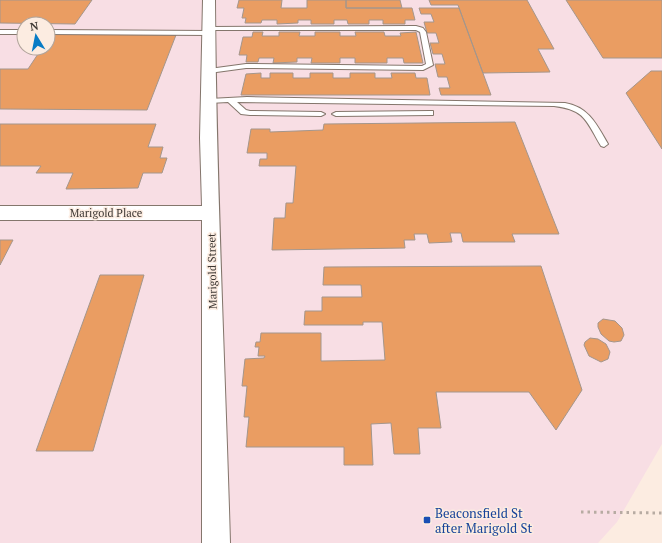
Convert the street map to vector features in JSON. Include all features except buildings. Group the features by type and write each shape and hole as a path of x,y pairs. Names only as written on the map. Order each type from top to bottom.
{"street":[{"name":"Marigold Street","path":"209,0 210,31 208,138 211,213 216,543"},
{"name":"Marigold Place","path":"0,213 211,213"}],"lane":[{"path":"56,32 416,28 421,29 423,32 430,65 422,68 246,66 209,71"},
{"path":"0,32 16,32"},
{"path":"230,100 244,112 250,113 321,114"},
{"path":"209,101 554,104 577,108 584,113 604,144"},
{"path":"428,102 432,122"},
{"path":"336,114 430,113"}],"path":[{"path":"582,512 662,513"}],"shaded area":[{"path":"0,0 662,0 662,444 617,522 598,543 0,543"}],"place":[{"name":"Beaconsfield St after Marigold St","path":"427,520"}]}
